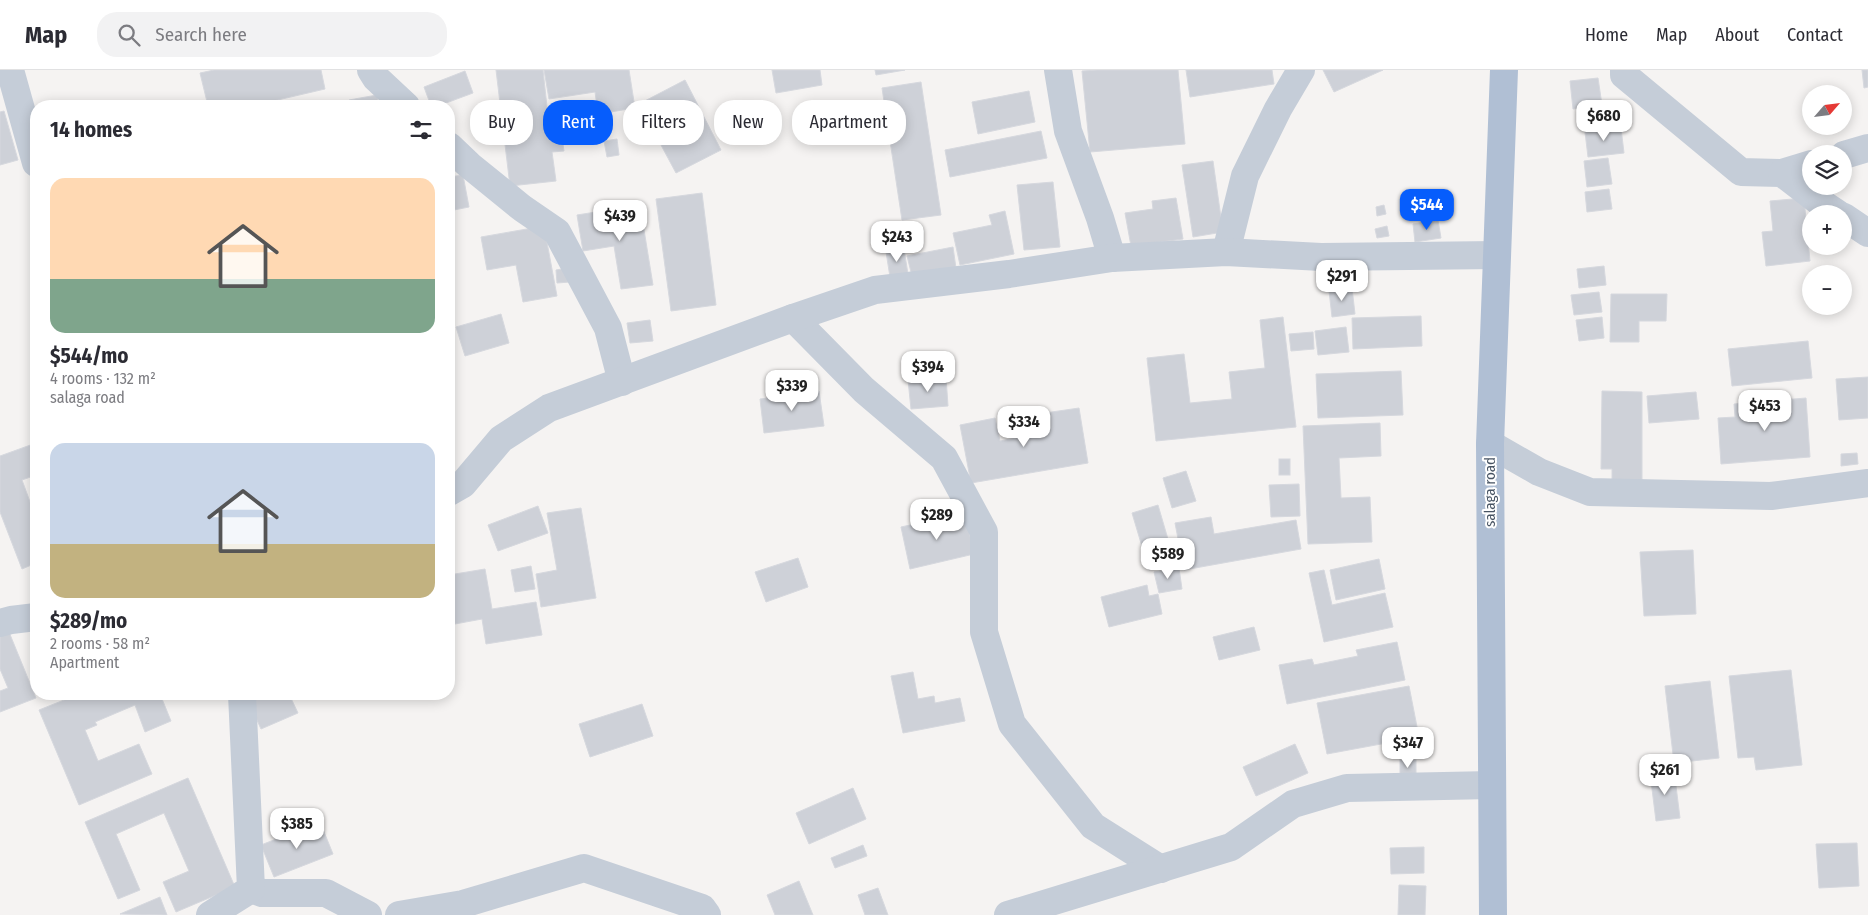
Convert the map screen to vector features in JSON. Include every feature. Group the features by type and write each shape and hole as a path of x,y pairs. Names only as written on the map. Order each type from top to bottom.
{"main road":[{"name":"salaga road","path":"1493,915 1490,444 1504,70"}],"street":[{"path":"10,70 30,142"},
{"path":"371,70 376,78 400,100"},
{"path":"1058,70 1068,131 1100,218 1112,258"},
{"path":"1226,252 1245,176 1278,109 1301,70"},
{"path":"1624,70 1624,75 1741,172 1782,173 1802,167"},
{"path":"1852,153 1868,148"},
{"path":"455,152 522,208 557,232 608,328 622,382"},
{"path":"1782,173 1824,205"},
{"path":"1852,222 1868,233"},
{"path":"455,489 463,484 501,439 550,408 875,290 1009,274 1112,258 1226,252 1321,257 1497,255"},
{"path":"794,318 864,390 944,458 984,532 984,632 1012,724 1093,826 1161,869"},
{"path":"1490,444 1539,472 1590,492 1770,496 1868,483"},
{"path":"0,623 30,618"},
{"path":"242,700 259,899"},
{"path":"1008,915 1231,847 1293,804 1348,788 1492,785"},
{"path":"399,915 463,904 584,868 702,908 707,915"},
{"path":"210,915 259,899 326,892 368,915"}],"building":[{"path":"214,70 321,70 325,89 278,100 207,100 200,73"},
{"path":"496,70 543,70 546,100 543,100 543,145 563,145 564,151 552,152 556,181 510,186 505,145 533,145 533,100 500,100"},
{"path":"544,70 629,70 634,100 623,100 623,110 613,112 613,100 596,100 595,92 549,99"},
{"path":"772,70 820,70 822,85 776,93"},
{"path":"875,70 905,70 876,75"},
{"path":"1178,70 1185,144 1090,152 1082,71"},
{"path":"1186,70 1272,70 1274,84 1190,97"},
{"path":"1323,70 1383,70 1334,92"},
{"path":"1862,70 1868,70 1868,87 1864,88"},
{"path":"465,71 473,93 454,100 429,100 424,87"},
{"path":"1598,78 1602,105 1573,109 1570,81"},
{"path":"685,80 695,100 647,100"},
{"path":"921,82 941,215 902,220 891,145 906,145 906,100 884,100 882,88"},
{"path":"1029,91 1035,122 978,134 972,102"},
{"path":"377,95 378,100 349,100"},
{"path":"4,111 18,160 0,165 0,112"},
{"path":"704,117 714,136 714,145 718,145 721,150 676,173 661,145 704,145"},
{"path":"1621,128 1624,153 1588,157 1585,132"},
{"path":"1041,131 1047,158 950,177 945,150"},
{"path":"617,139 619,155 607,157 605,145 613,145 613,140"},
{"path":"1608,158 1612,184 1587,187 1584,161"},
{"path":"1213,161 1223,232 1193,237 1182,165"},
{"path":"463,175 469,207 455,210 455,176"},
{"path":"1053,182 1060,247 1024,250 1017,185"},
{"path":"1609,189 1612,209 1587,212 1585,192"},
{"path":"702,193 716,305 671,311 656,199"},
{"path":"1176,198 1183,239 1131,246 1125,213 1153,209 1152,201"},
{"path":"1804,198 1805,205 1802,205 1802,255 1809,255 1810,261 1766,266 1762,232 1773,231 1770,201"},
{"path":"640,205 653,285 621,289 614,246 583,251 577,215"},
{"path":"1384,205 1386,214 1377,216 1376,207"},
{"path":"1005,211 1014,254 960,265 953,233 992,225 989,215"},
{"path":"1438,220 1441,238 1415,242 1413,224"},
{"path":"544,226 557,296 523,302 516,265 487,270 481,237"},
{"path":"1387,226 1389,236 1377,238 1375,229"},
{"path":"953,247 956,268 912,276 907,256"},
{"path":"904,249 908,274 890,277 886,252"},
{"path":"1604,266 1606,285 1579,288 1577,269"},
{"path":"568,268 570,282 557,283 556,270"},
{"path":"1352,288 1355,314 1332,317 1329,291"},
{"path":"1599,292 1602,312 1574,315 1571,295"},
{"path":"1611,294 1667,294 1666,321 1639,321 1639,342 1610,342"},
{"path":"501,314 509,343 465,356 456,327"},
{"path":"1421,316 1422,346 1353,349 1352,318"},
{"path":"1283,317 1296,427 1156,441 1147,358 1184,354 1190,403 1232,399 1229,372 1265,368 1260,320"},
{"path":"1602,317 1604,338 1579,341 1576,320"},
{"path":"650,320 653,341 630,343 627,323"},
{"path":"1346,327 1349,352 1318,355 1315,331"},
{"path":"1313,332 1314,349 1291,351 1289,334"},
{"path":"1808,341 1812,378 1732,386 1728,349"},
{"path":"1401,371 1403,415 1318,418 1316,374"},
{"path":"946,377 948,406 911,409 908,380"},
{"path":"1868,377 1868,418 1839,420 1836,379"},
{"path":"819,391 824,426 764,433 760,399"},
{"path":"1602,391 1642,392 1642,486 1612,485 1612,469 1601,469"},
{"path":"1696,392 1699,419 1649,423 1647,396"},
{"path":"1806,398 1810,457 1721,464 1718,418 1735,417 1734,404"},
{"path":"1079,408 1088,463 971,483 960,425 995,418 1000,441 1048,432 1045,413"},
{"path":"1380,423 1381,456 1339,458 1341,498 1370,497 1372,542 1308,544 1303,426"},
{"path":"30,445 30,477 22,480 30,502 30,566 22,569 0,512 0,456"},
{"path":"1857,453 1858,464 1841,466 1841,454"},
{"path":"1279,459 1290,459 1290,475 1279,475"},
{"path":"1186,471 1196,501 1172,508 1163,478"},
{"path":"1299,484 1300,516 1271,517 1269,485"},
{"path":"1158,505 1175,563 1149,570 1132,513"},
{"path":"538,506 548,533 498,551 488,525"},
{"path":"581,508 596,598 541,607 536,574 557,570 547,513"},
{"path":"965,513 974,554 910,569 901,527"},
{"path":"1211,517 1214,534 1296,520 1301,549 1184,570 1175,523"},
{"path":"1693,550 1696,614 1644,616 1640,552"},
{"path":"798,558 808,587 766,602 755,572"},
{"path":"1379,559 1385,589 1336,600 1330,570"},
{"path":"531,566 535,589 515,592 511,570"},
{"path":"1179,568 1182,589 1159,593 1154,572"},
{"path":"485,569 492,609 536,602 542,635 486,644 482,619 455,624 455,574"},
{"path":"1324,570 1332,605 1385,593 1393,627 1324,642 1309,573"},
{"path":"1147,585 1149,596 1158,594 1162,614 1109,627 1101,597"},
{"path":"1254,627 1260,650 1219,660 1213,637"},
{"path":"9,632 30,683 31,700 0,712 0,691 8,688 0,669 0,636"},
{"path":"1397,642 1405,680 1287,704 1279,665 1312,659 1314,665 1358,656 1356,650"},
{"path":"1791,670 1802,765 1756,770 1754,757 1738,758 1729,676"},
{"path":"913,672 918,699 934,696 935,703 960,698 965,721 903,733 891,676"},
{"path":"1710,681 1719,758 1674,763 1665,686"},
{"path":"1409,686 1419,737 1327,754 1317,703"},
{"path":"64,700 162,700 171,721 145,732 135,705 95,722 97,725 85,730 98,761 139,744 152,774 79,805 39,710"},
{"path":"248,700 292,700 298,713 261,729"},
{"path":"642,704 653,736 590,757 579,724"},
{"path":"1295,744 1308,773 1256,796 1243,767"},
{"path":"1400,760 1416,760 1416,778 1400,778"},
{"path":"1674,770 1680,818 1656,821 1650,773"},
{"path":"188,778 235,887 176,912 163,882 189,871 164,813 116,834 140,890 118,899 85,822"},
{"path":"853,788 866,819 809,844 796,813"},
{"path":"320,822 333,854 274,877 261,845"},
{"path":"1857,843 1859,886 1819,888 1816,844"},
{"path":"863,845 867,856 835,868 831,858"},
{"path":"1424,847 1424,873 1391,874 1390,848"},
{"path":"799,881 813,915 775,915 767,895"},
{"path":"1399,885 1426,886 1425,915 1398,915"},
{"path":"878,888 888,915 865,915 858,895"},
{"path":"160,897 167,915 120,914"}]}
